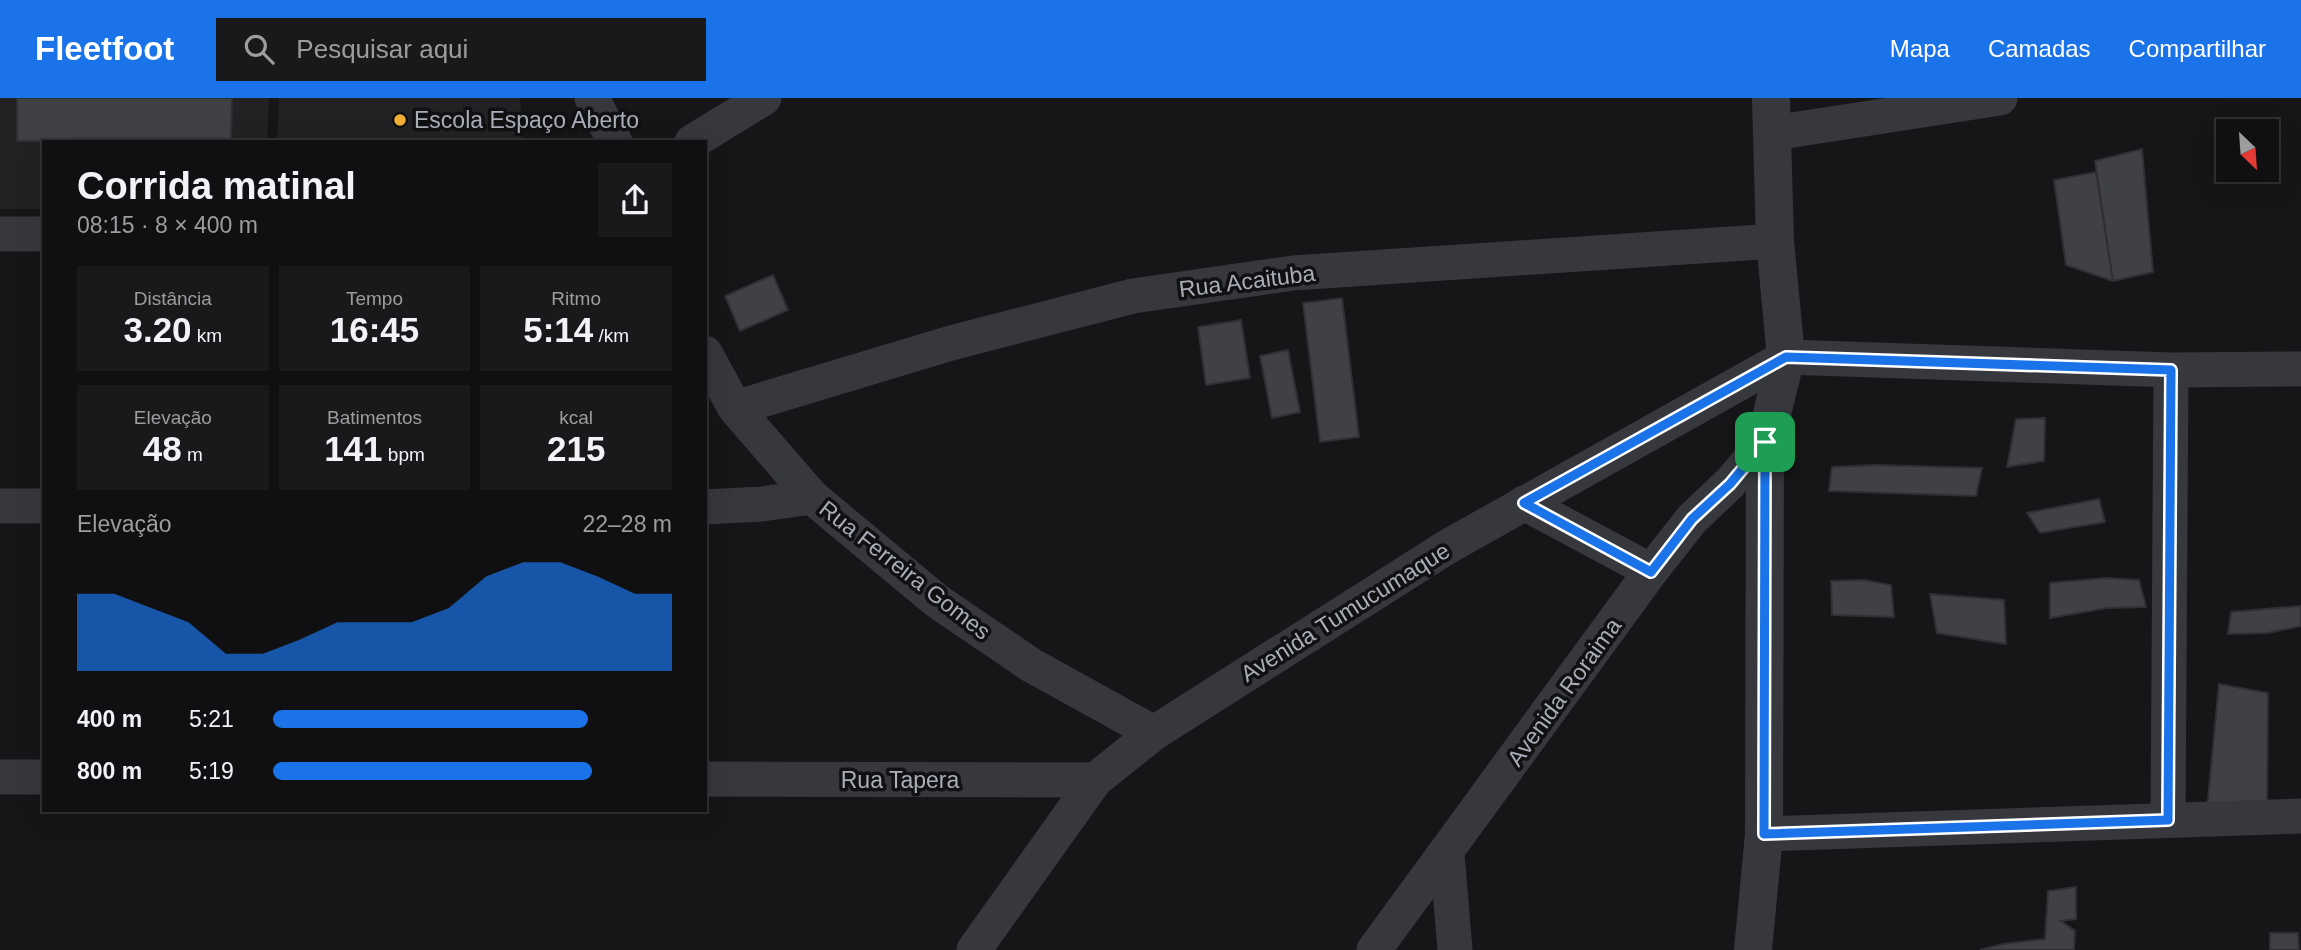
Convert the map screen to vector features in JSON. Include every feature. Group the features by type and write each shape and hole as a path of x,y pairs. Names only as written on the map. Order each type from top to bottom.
{"street":[{"path":"592,98 614,140"},
{"path":"695,140 764,98"},
{"path":"1753,950 1764,834 1765,442 1786,357 1775,241 1772,115 2000,98"},
{"path":"0,234 42,234"},
{"name":"Rua Acaituba","path":"735,408 951,343 1133,296 1293,273 1775,241"},
{"name":"Rua Ferreira Gomes","path":"707,357 735,408 812,497 937,601 1031,665 1154,733"},
{"path":"1786,357 2171,370 2301,369"},
{"name":"Avenida Tumucumaque","path":"974,950 1095,780 1154,733 1447,547 1786,357"},
{"path":"2168,820 2171,370"},
{"name":"Avenida Roraima","path":"1374,950 1447,854 1651,572 1692,519 1730,484 1765,442"},
{"path":"707,507 812,497"},
{"path":"1524,503 1651,572"},
{"path":"0,506 42,506"},
{"path":"0,777 42,777"},
{"name":"Rua Tapera","path":"707,779 1095,780"},
{"path":"1764,834 2301,816"},
{"path":"1447,854 1455,950"}],"shaded area":[{"path":"0,98 269,98 267,140 42,140 42,209 0,209"},
{"name":"Escola Espaço Aberto","path":"279,98 520,98 523,140 277,140"}],"building":[{"path":"17,98 232,98 231,140 17,141"},
{"path":"2142,149 2153,272 2113,281 2095,161"},
{"path":"2096,172 2113,281 2066,265 2054,180"},
{"path":"773,275 788,310 740,331 725,296"},
{"path":"1342,298 1359,437 1320,442 1303,303"},
{"path":"1241,320 1250,378 1206,385 1198,327"},
{"path":"1288,350 1300,412 1272,418 1260,356"},
{"path":"2045,418 2044,461 2007,467 2016,419"},
{"path":"1876,465 1982,468 1976,496 1829,491 1832,467"},
{"path":"2099,499 2105,522 2040,533 2027,513"},
{"path":"2106,578 2139,580 2146,607 2107,608 2050,618 2050,583"},
{"path":"1864,580 1891,585 1894,617 1832,615 1831,581"},
{"path":"1930,594 2004,600 2006,644 1937,633"},
{"path":"2301,606 2301,626 2268,633 2228,634 2231,612"},
{"path":"2219,684 2268,693 2267,813 2207,809"},
{"path":"2076,887 2076,919 2061,921 2075,931 2074,950 1980,950 2045,939 2048,891"},
{"path":"2270,933 2298,933 2299,950 2270,950"}],"place":[{"name":"Escola Espaço Aberto","path":"400,120"}],"route":[{"path":"1786,357 2171,370 2168,820 1764,834 1765,442 1730,484 1692,519 1651,572 1524,503 1786,357"}]}
